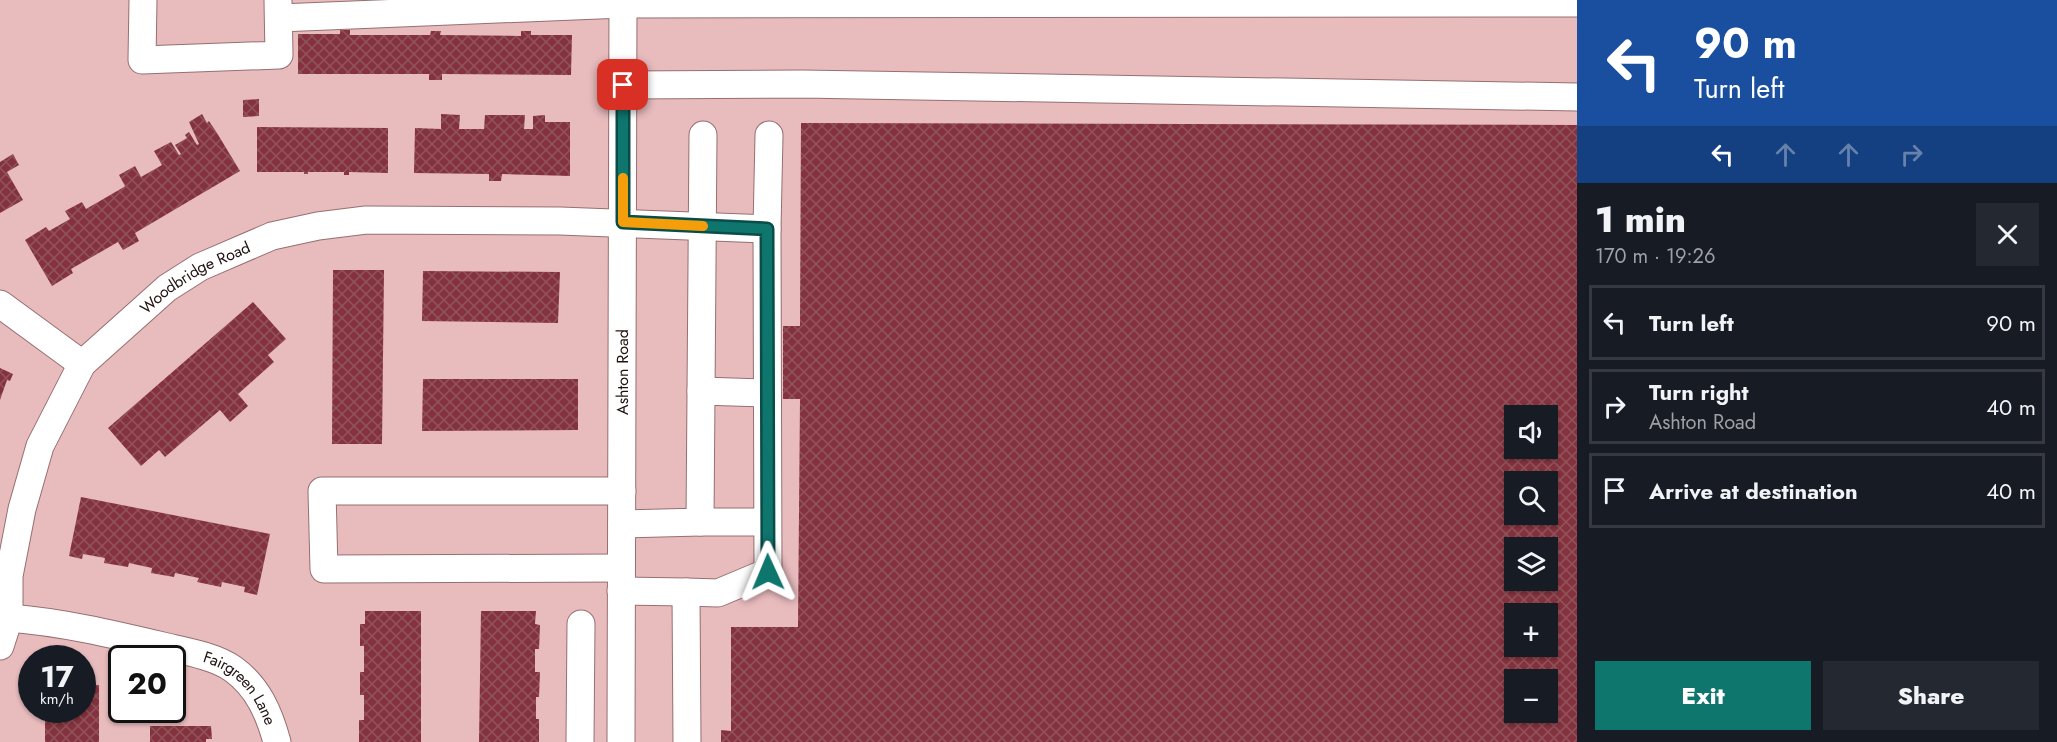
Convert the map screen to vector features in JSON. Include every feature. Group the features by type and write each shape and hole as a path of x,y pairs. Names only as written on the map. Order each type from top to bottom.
{"street":[{"path":"143,0 141,60 279,55 278,9 623,2 1577,3"},
{"name":"Ashton Road","path":"621,742 623,2"},
{"path":"623,85 802,84 1577,97"},
{"path":"700,522 703,135"},
{"path":"622,491 322,491 324,569 621,579 686,592 718,592 768,572 769,135"},
{"name":"Woodbridge Road","path":"0,646 9,618 9,576 28,488 40,446 82,364 167,288 200,267 272,236 318,226 366,220 623,222 767,229"},
{"path":"0,304 82,364"},
{"path":"701,391 767,393"},
{"path":"622,524 767,522"},
{"path":"686,592 687,742"},
{"name":"Fairgreen Lane","path":"9,618 50,621 137,640 197,654 231,668 254,688 269,715 277,742"},
{"path":"580,742 581,624"}],"building":[{"path":"340,30 350,30 350,35 430,35 431,31 441,31 440,35 521,36 521,31 531,31 531,35 572,35 571,75 442,74 442,80 429,80 429,74 298,74 298,34 340,34"},
{"path":"259,99 259,116 243,117 243,100"},
{"path":"202,114 217,133 240,171 135,233 139,241 123,250 118,242 71,269 73,273 52,286 25,240 46,227 49,231 70,219 65,211 82,202 86,209 124,187 119,175 135,166 141,177 162,165 154,151 171,142 179,155 181,154 175,145 187,138 185,135 189,132 197,145 199,144 189,122"},
{"path":"441,114 460,115 459,129 484,129 485,115 525,115 524,129 533,129 533,116 545,115 545,122 570,122 570,176 502,174 501,181 489,181 489,174 414,173 415,128 441,129"},
{"path":"801,123 1577,125 1577,742 721,742 721,730 731,731 731,627 798,627 800,399 783,399 783,326 800,326"},
{"path":"257,127 388,128 388,173 349,172 349,175 344,175 344,172 304,174 304,172 257,172"},
{"path":"13,154 19,165 7,172 23,200 0,213 0,162"},
{"path":"333,270 384,270 382,444 332,444"},
{"path":"423,271 560,272 558,323 422,321"},
{"path":"253,302 286,339 268,355 274,362 238,394 248,406 230,422 220,410 165,457 159,450 141,466 108,428"},
{"path":"0,368 13,374 10,381 7,380 0,400"},
{"path":"423,379 578,379 578,430 422,431"},
{"path":"81,497 270,534 257,595 244,592 245,587 222,582 221,587 197,582 199,578 175,573 174,577 151,573 152,568 129,563 128,567 104,563 105,558 83,554 82,559 69,556"},
{"path":"365,611 421,611 421,742 359,742 359,720 364,720 364,695 360,695 360,672 364,672 364,646 360,646 360,624 365,624"},
{"path":"481,611 536,611 535,624 540,625 539,649 535,649 535,672 540,672 539,697 536,697 539,742 479,742"},
{"path":"96,685 99,685 99,742 45,742 45,723 96,723"},
{"path":"150,726 211,726 212,739 206,739 206,742 150,742"}],"slow traffic":[{"path":"623,178 623,222 703,226"}],"route":[{"path":"623,85 623,222 767,229 768,572"}]}
